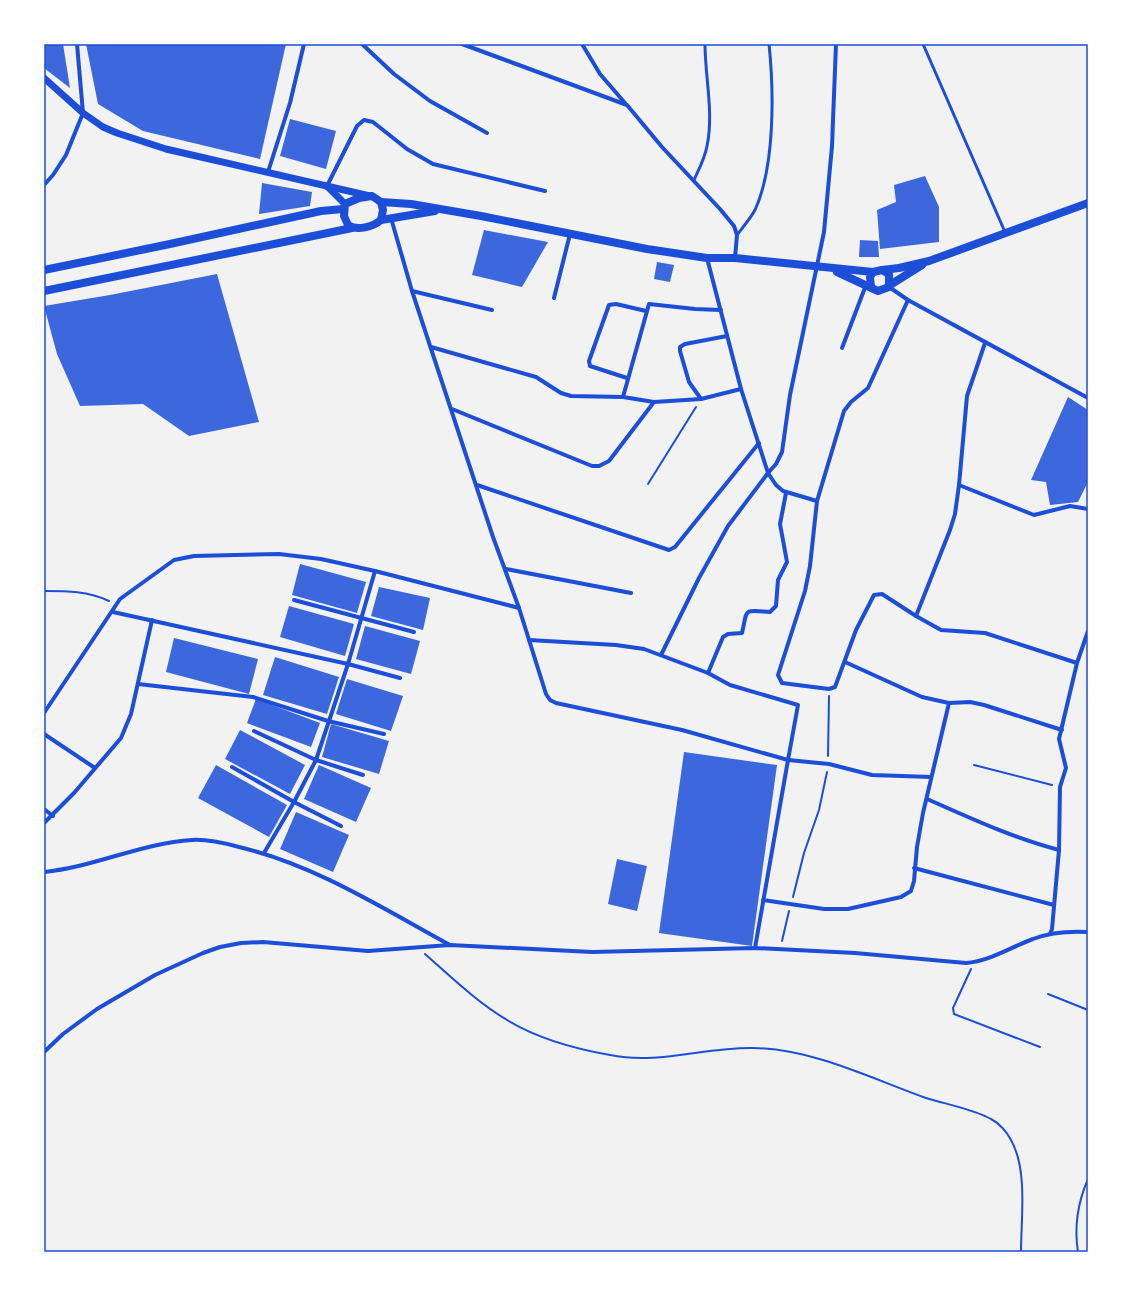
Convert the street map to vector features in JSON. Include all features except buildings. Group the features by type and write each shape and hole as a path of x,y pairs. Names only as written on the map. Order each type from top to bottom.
{"main road":[{"path":"44,270 344,206 359,198 372,196 381,202 411,204 647,249 707,258 735,258 818,266 831,269 873,272 929,261 1088,203"},
{"path":"381,202 383,210 381,220"},
{"path":"344,206 346,222 352,228"},
{"path":"44,291 352,228 373,226 381,220 391,217 441,210"},
{"path":"831,269 878,291 889,286 929,261"},
{"path":"882,270 889,274 889,286"},
{"path":"868,286 873,272"}],"street":[{"path":"44,185 54,175 66,155 83,113 77,44"},
{"path":"268,172 290,103 304,44"},
{"path":"362,44 394,74 430,101 487,133"},
{"path":"462,44 627,105"},
{"path":"582,44 600,74 662,148 694,180 734,226 737,235 735,258"},
{"path":"661,655 713,551 728,526 776,464 782,452 790,395 818,266 826,219 832,146 836,44"},
{"path":"44,78 83,113 103,127 137,141 372,196"},
{"path":"327,186 357,126 364,120 368,120 373,122 407,149 433,164 545,191"},
{"path":"327,186 344,206"},
{"path":"391,217 412,291 432,347 493,537 506,569 519,608 543,688 550,700 556,703 682,730 788,760 828,764 872,775 931,777"},
{"path":"554,298 570,234"},
{"path":"707,258 741,389 768,473 776,485 786,493 817,501"},
{"path":"842,348 868,286"},
{"path":"889,286 908,300 1088,398"},
{"path":"412,291 492,310"},
{"path":"908,300 868,388 851,402 844,411 817,501 810,566 805,591 778,675 782,683 829,689 836,684 856,630 874,595 882,594 941,630 985,633 1077,663"},
{"path":"622,397 649,304 654,303 695,309 721,310"},
{"path":"627,378 590,366 589,361 609,305 616,304 646,311"},
{"path":"701,399 689,382 680,347 685,344 727,336"},
{"path":"916,616 950,530 959,486 967,396 985,343"},
{"path":"432,347 536,378 566,395 622,397 654,402 701,399 741,389"},
{"path":"452,409 592,466 599,466 609,461 654,402"},
{"path":"477,485 669,550 675,547 759,443"},
{"path":"959,486 1034,515 1070,506 1088,509"},
{"path":"708,673 723,637 728,634 742,633 744,615 746,612 770,612 776,606 778,580 787,560 780,524 786,493"},
{"path":"44,713 117,604 125,595 166,564 181,558 194,556 294,555 321,559 375,571 519,608"},
{"path":"506,569 632,593"},
{"path":"264,853 294,802 316,760 348,664 375,571"},
{"path":"294,600 414,632"},
{"path":"112,612 348,664 400,678"},
{"path":"44,823 53,816 121,738 131,714 152,620"},
{"path":"1050,934 1052,928 1059,850 1060,787 1066,768 1059,739 1077,663 1088,631"},
{"path":"529,640 628,646 661,655 708,673 730,684 798,705 764,900 754,948"},
{"path":"845,662 905,691 935,701 950,703 970,702 984,705 1062,730"},
{"path":"138,684 253,697 328,721 384,734"},
{"path":"764,900 824,909 848,909 901,897 911,891 914,881 914,868 926,799 950,703"},
{"path":"254,731 316,760 363,775"},
{"path":"44,734 95,768"},
{"path":"232,767 294,802 341,826"},
{"path":"926,799 1012,835 1059,850"},
{"path":"44,809 53,816"},
{"path":"44,872 87,864 169,842 194,839 222,843 264,853 335,883 450,945"},
{"path":"914,868 1054,905"},
{"path":"44,1052 63,1034 97,1009 155,975 220,947 263,942 368,951 450,945 592,952 754,948 854,953 955,963 974,963 1050,934 1070,931 1088,932"}],"lane":[{"path":"694,180 702,162 707,145 709,125 705,44"},
{"path":"737,235 756,208 767,161 772,85 768,44"},
{"path":"923,44 1005,233"}],"path":[{"path":"648,484 701,399"},
{"path":"44,590 74,590 88,593 117,604"},
{"path":"780,949 804,853 819,810 828,764 829,689"},
{"path":"974,765 1060,787"},
{"path":"416,947 473,995 507,1020 535,1034 564,1044 611,1056 633,1058 656,1058 752,1048 782,1050 816,1058 928,1098 990,1118 999,1125 1011,1140 1018,1158 1021,1181 1022,1252"},
{"path":"974,963 953,1008 954,1014 1040,1047"},
{"path":"1048,994 1088,1010"},
{"path":"1078,1252 1076,1227 1079,1206 1088,1179"}]}
